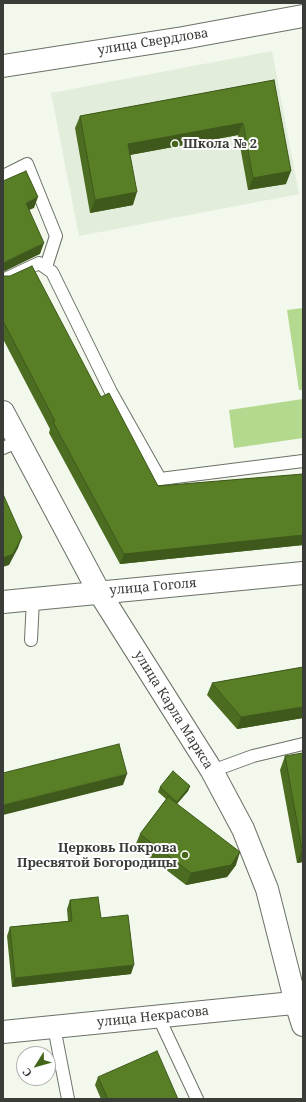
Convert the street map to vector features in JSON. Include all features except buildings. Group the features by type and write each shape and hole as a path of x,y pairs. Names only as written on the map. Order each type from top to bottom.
{"street":[{"name":"улица Свердлова","path":"3,66 183,38 303,16"},
{"name":"улица Карла Маркса","path":"3,412 11,445 100,592 212,771 243,829 267,889 299,1002 303,1025"},
{"name":"улица Гоголя","path":"3,602 303,574"},
{"name":"улица Некрасова","path":"3,1032 299,1002"}],"lane":[{"path":"3,176 27,164 56,236 46,267"},
{"path":"3,280 39,262 52,272 111,392 160,479 303,461"},
{"path":"31,640 33,599"},
{"path":"212,771 253,756 303,744"},
{"path":"158,1016 197,1099"},
{"path":"54,1027 68,1099"}],"shaded area":[{"name":"Школа № 2","path":"272,51 299,194 79,236 51,93"}],"green space":[{"path":"303,308 303,390 299,390 287,310"},
{"path":"303,399 303,438 234,448 229,410"}],"place":[{"name":"Школа № 2","path":"175,144"},
{"name":"Церковь Покрова Пресвятой Богородицы","path":"185,855"}]}
